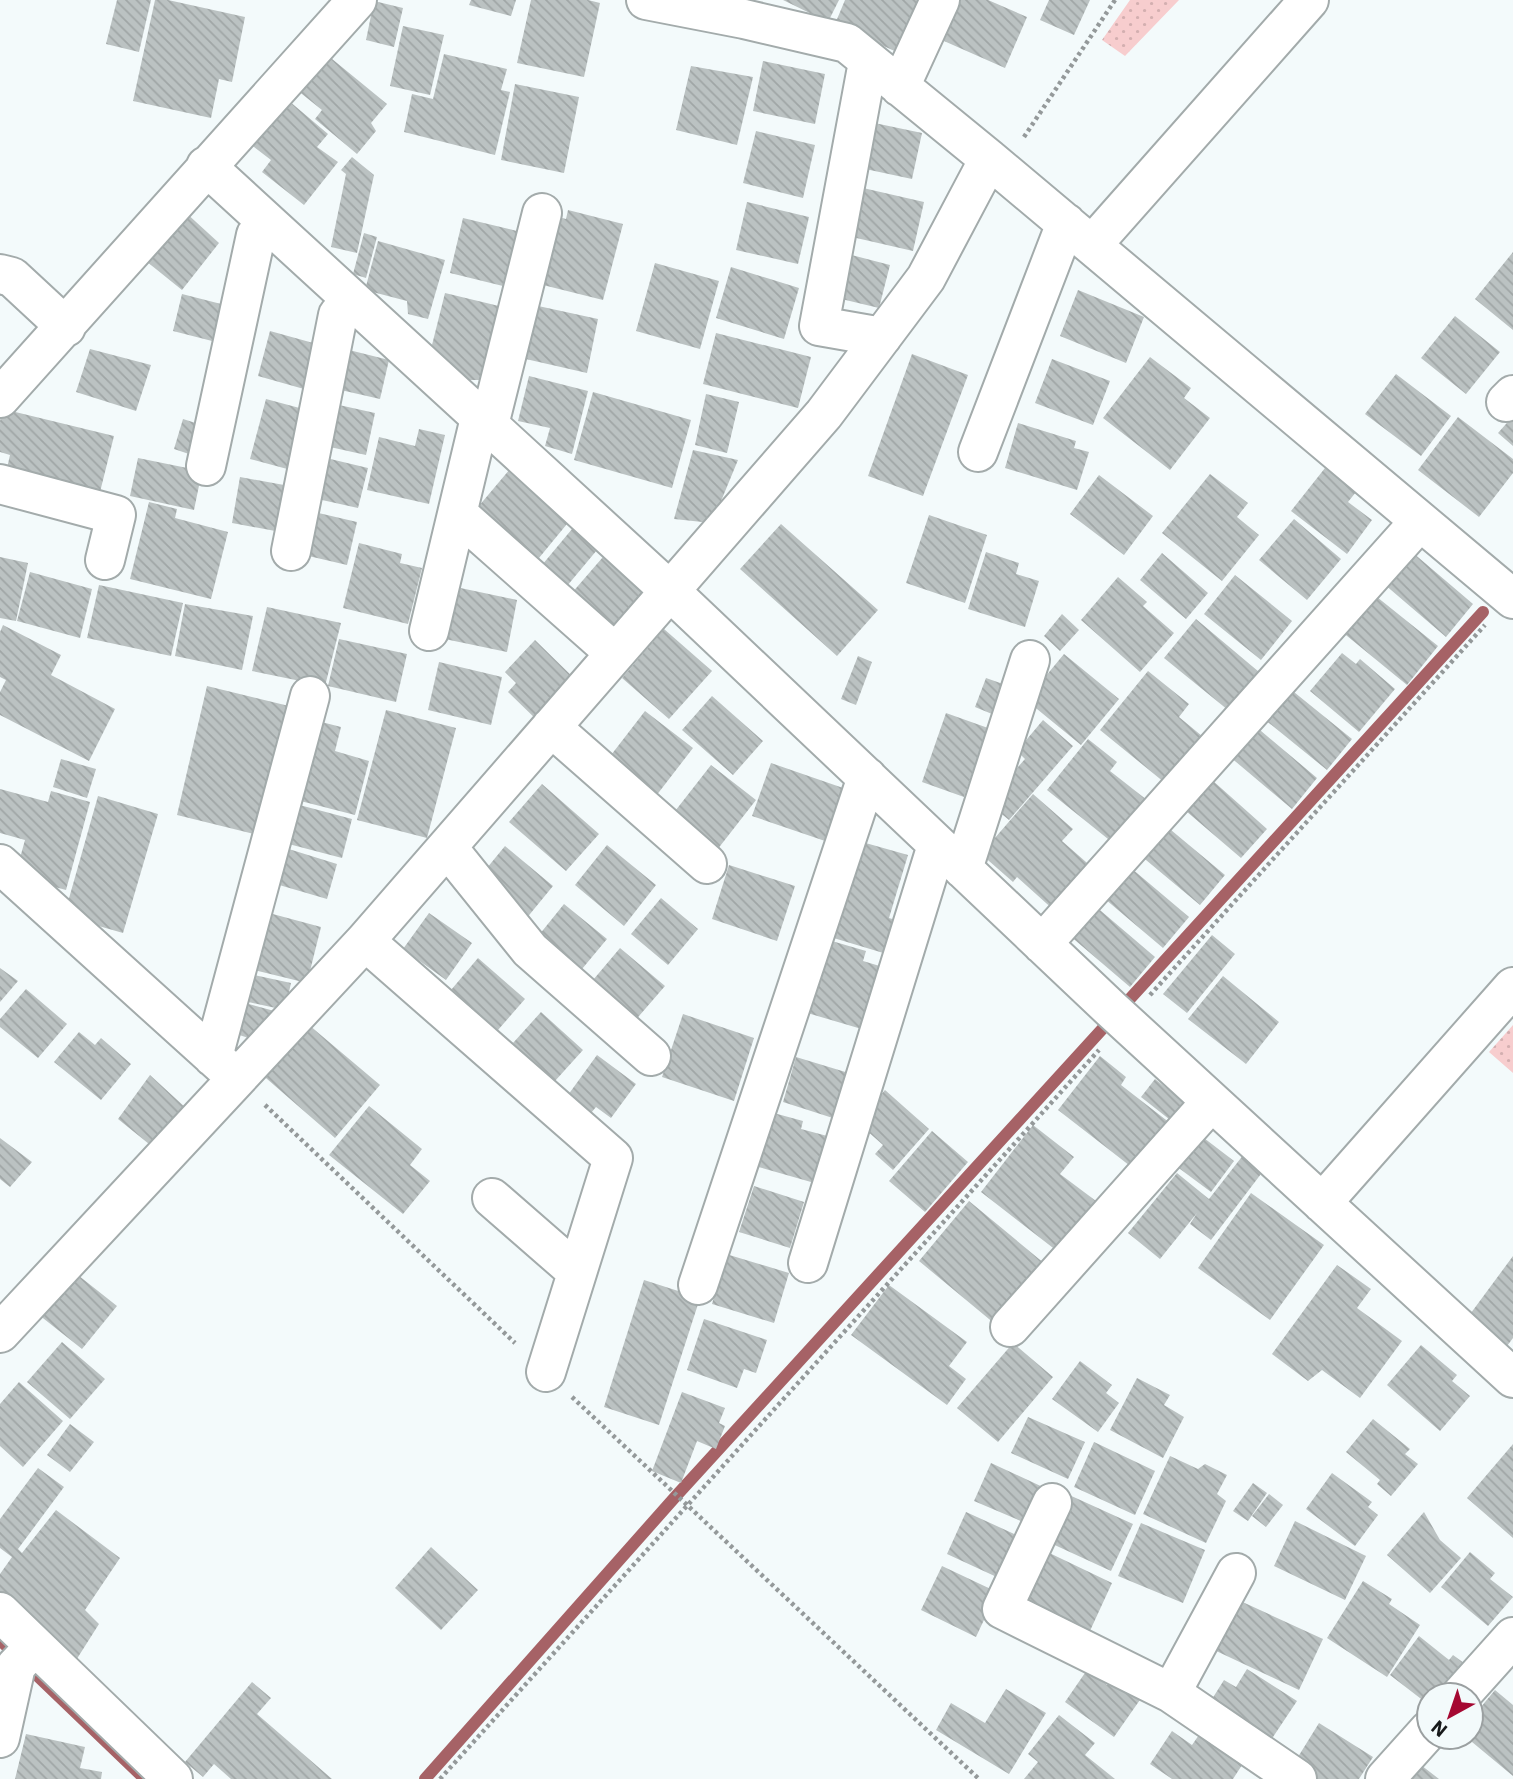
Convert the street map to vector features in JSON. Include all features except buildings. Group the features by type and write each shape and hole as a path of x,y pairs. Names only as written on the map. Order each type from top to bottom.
{"street":[{"path":"0,398 57,319 206,166 357,0"},
{"path":"646,0 748,9 847,43 996,164 1511,598"},
{"path":"900,86 940,0"},
{"path":"978,452 1079,234 1305,1"},
{"path":"868,61 819,326 882,337"},
{"path":"0,1333 225,1068 365,941 824,414 926,278 996,164"},
{"path":"206,166 262,229 344,307 485,422 670,591 867,777 1042,944 1115,1024 1205,1110 1322,1203 1513,1378"},
{"path":"429,631 458,514 542,213"},
{"path":"206,466 262,229"},
{"path":"0,274 12,277 57,319"},
{"path":"291,551 344,307"},
{"path":"0,484 116,515 104,560"},
{"path":"458,514 615,653"},
{"path":"1042,944 1420,521"},
{"path":"808,1264 950,857 1030,660"},
{"path":"225,1068 310,695"},
{"path":"551,727 707,864"},
{"path":"698,1285 867,777"},
{"path":"447,847 530,950 651,1056"},
{"path":"0,864 225,1068"},
{"path":"365,941 613,1158 546,1372"},
{"path":"1322,1203 1513,987"},
{"path":"1010,1327 1205,1110"},
{"path":"492,1198 577,1272"},
{"path":"1052,1503 1002,1609 1171,1693 1297,1779"},
{"path":"1171,1693 1236,1573"},
{"path":"0,1612 25,1656 173,1779"},
{"path":"1474,1681 1513,1637"},
{"path":"0,1738 25,1656"},
{"path":"1385,1779 1415,1746"}],"path":[{"path":"996,164 1115,0"},
{"path":"440,1779 1115,1024 1511,598"},
{"path":"225,1068 686,1506 979,1779"}],"shaded area":[{"path":"1130,0 1179,0 1125,56 1102,40"},
{"path":"1513,1025 1513,1073 1489,1052"}],"waterway":[{"path":"425,1779 676,1496 1483,612"},
{"path":"0,1640 145,1779"}]}
